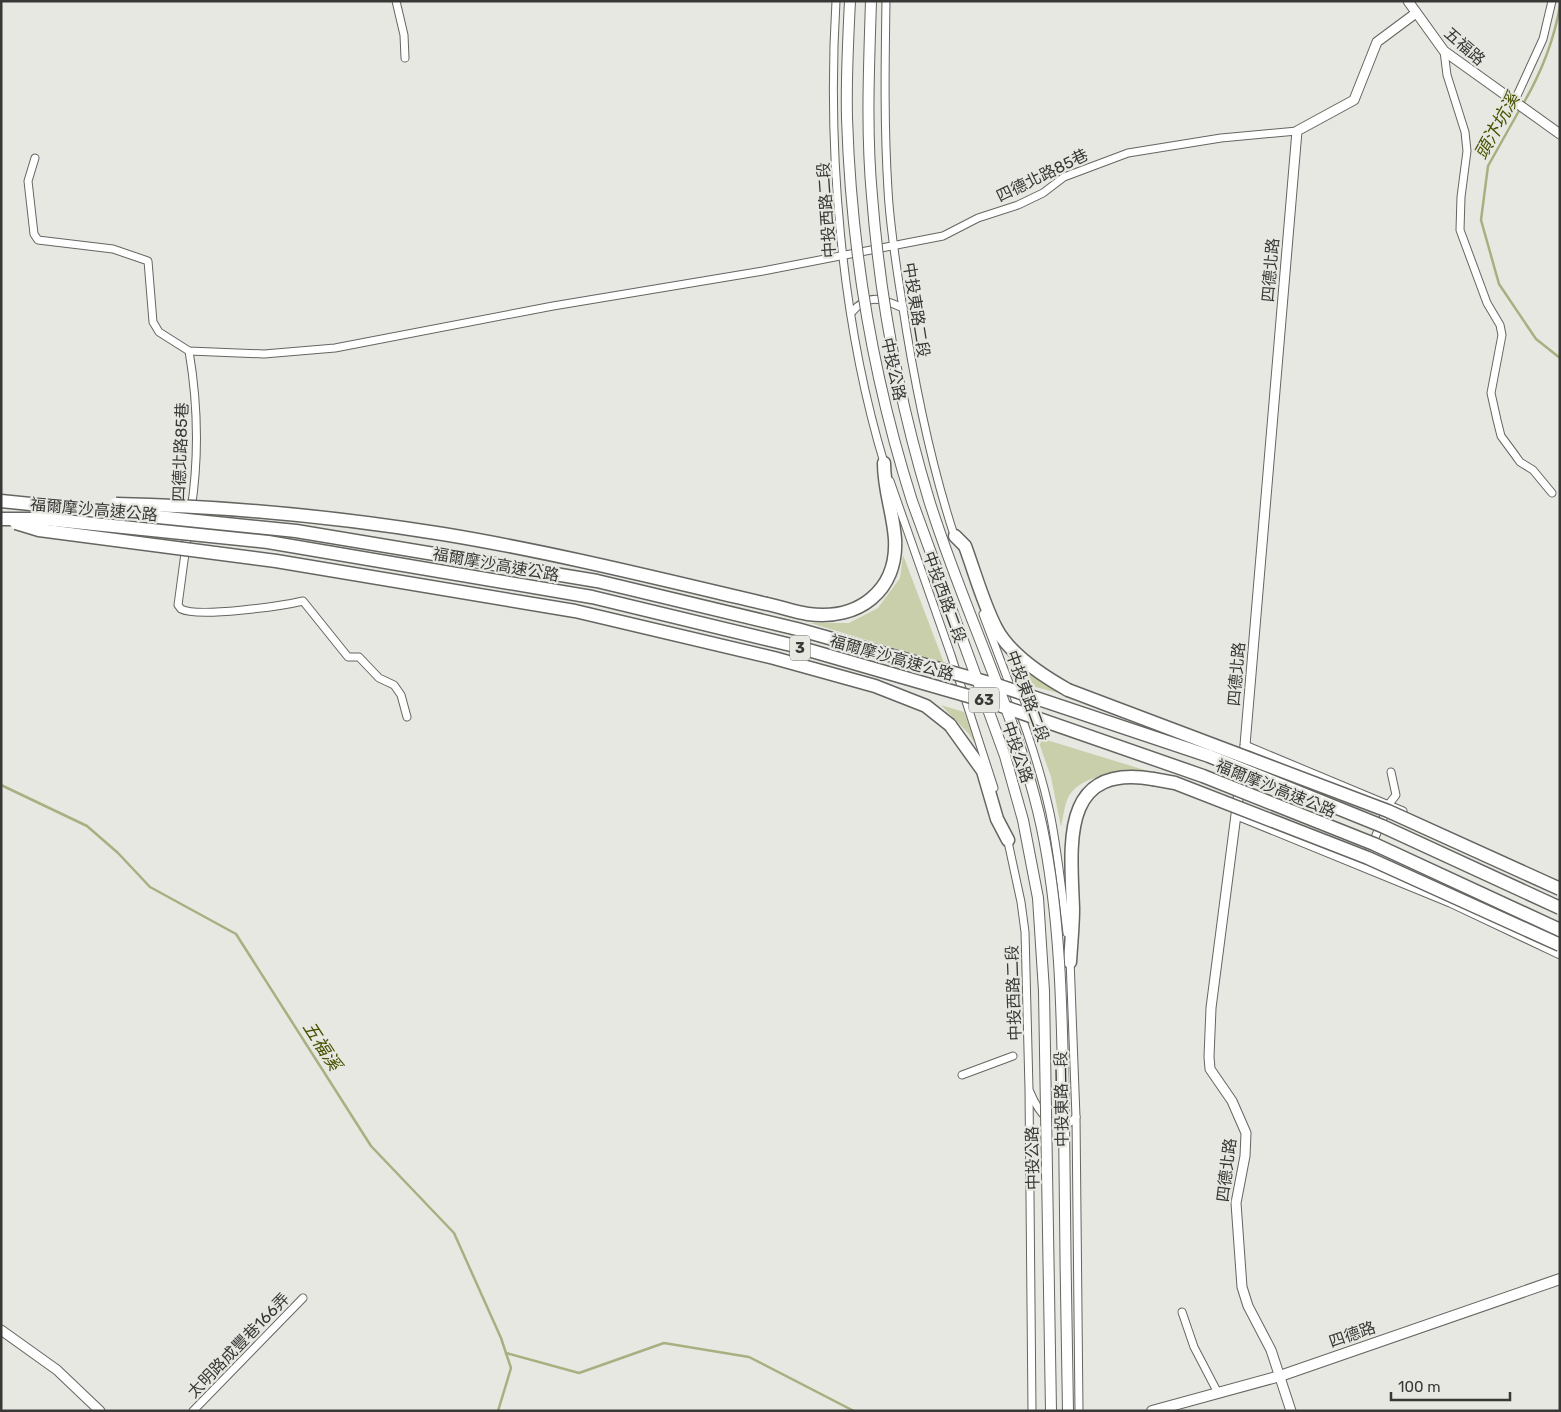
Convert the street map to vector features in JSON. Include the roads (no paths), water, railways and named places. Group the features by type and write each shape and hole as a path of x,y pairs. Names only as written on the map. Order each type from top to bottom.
{"highway":[{"path":"38,503 137,505 246,512 443,534 603,566 809,614 840,613 865,604 887,581 892,571 895,540 894,523 884,485 884,463"},
{"name":"福爾摩沙高速公路","path":"1,501 38,503 296,531 578,578 797,629 1000,686 1209,756 1382,826 1560,908"},
{"path":"3,519 39,530 294,564 575,611 774,658 875,686 926,706 950,725 983,771 997,819 1008,840"},
{"name":"福爾摩沙高速公路","path":"3,519 45,519 268,542 592,598 791,645 996,704 1195,773 1374,844 1560,930"},
{"path":"955,536 965,546 997,629 1020,657 1036,670 1068,690 1388,811 1560,889"},
{"path":"1070,962 1073,911 1070,851 1074,824 1079,809 1093,790 1109,780 1133,776 1175,783 1368,858 1560,945"}],"main road":[{"name":"中投公路","path":"850,1 847,117 849,163 857,239 874,351 900,462 912,501 1014,787 1038,898 1044,991 1051,1411"},
{"name":"中投公路","path":"871,1 868,113 872,195 893,357 906,416 930,502 955,577 1021,751 1032,788 1042,828 1057,921 1062,994 1068,1411"},
{"name":"四德路","path":"1152,1411 1280,1376 1560,1279"}],"street":[{"path":"396,1 404,35 405,58"},
{"name":"中投西路二段","path":"836,1 833,117 843,256 853,334 884,463 987,760 1008,840 1021,902 1024,932 1029,1089 1032,1411"},
{"name":"中投東路二段","path":"886,1 885,110 888,192 893,246 913,371 932,457 955,536 1036,760 1058,856 1070,962 1076,1118 1079,1411"},
{"name":"五福路","path":"1408,1 1444,51 1560,134"},
{"path":"1515,100 1543,39 1552,1"},
{"path":"1297,131 1354,100 1377,42 1416,13"},
{"path":"1444,51 1447,75 1465,132 1467,151 1461,196 1460,230 1487,303 1500,325 1502,335 1490,393 1501,436 1520,462 1533,470 1552,492"},
{"name":"四德北路85巷","path":"407,717 401,695 394,685 379,678 359,657 348,657 303,601 277,607 233,610 181,609 178,605 195,476 196,404 189,351 264,354 335,348 553,306 843,256 943,236 978,218 1018,205 1043,193 1064,177 1128,153 1221,138 1297,131"},
{"name":"四德北路","path":"1292,1411 1271,1350 1248,1306 1242,1288 1236,1203 1245,1156 1246,1133 1232,1101 1210,1069 1209,1057 1211,1008 1245,745 1297,131"},
{"path":"35,158 28,181 34,234 38,240 113,249 148,262 153,322 159,332 189,351"},
{"path":"851,313 863,301 873,299 887,301 903,308"},
{"path":"1245,745 1389,804 1560,885"},
{"path":"1363,867 1389,804 1396,794 1391,772"},
{"path":"1226,778 1241,783"},
{"path":"1237,816 1450,903 1560,954"},
{"path":"962,1075 1013,1056"},
{"path":"1029,1089 1037,1109 1049,1122 1063,1125 1072,1123 1076,1118"},
{"name":"太明路成豐巷166弄","path":"193,1411 303,1298"},
{"path":"1182,1312 1194,1347 1218,1393"},
{"path":"1,1330 57,1370 100,1411"}],"waterway":[{"name":"頭汴坑溪","path":"1523,104 1546,57 1560,6"},
{"name":"頭汴坑溪","path":"1520,109 1488,166 1481,220 1499,284 1536,339 1560,358"},
{"name":"五福溪","path":"1,785 87,826 118,853 150,887 236,934 371,1146 454,1233 501,1338 511,1368 498,1411"},
{"path":"506,1353 579,1373 664,1343 749,1357 854,1411"}]}
